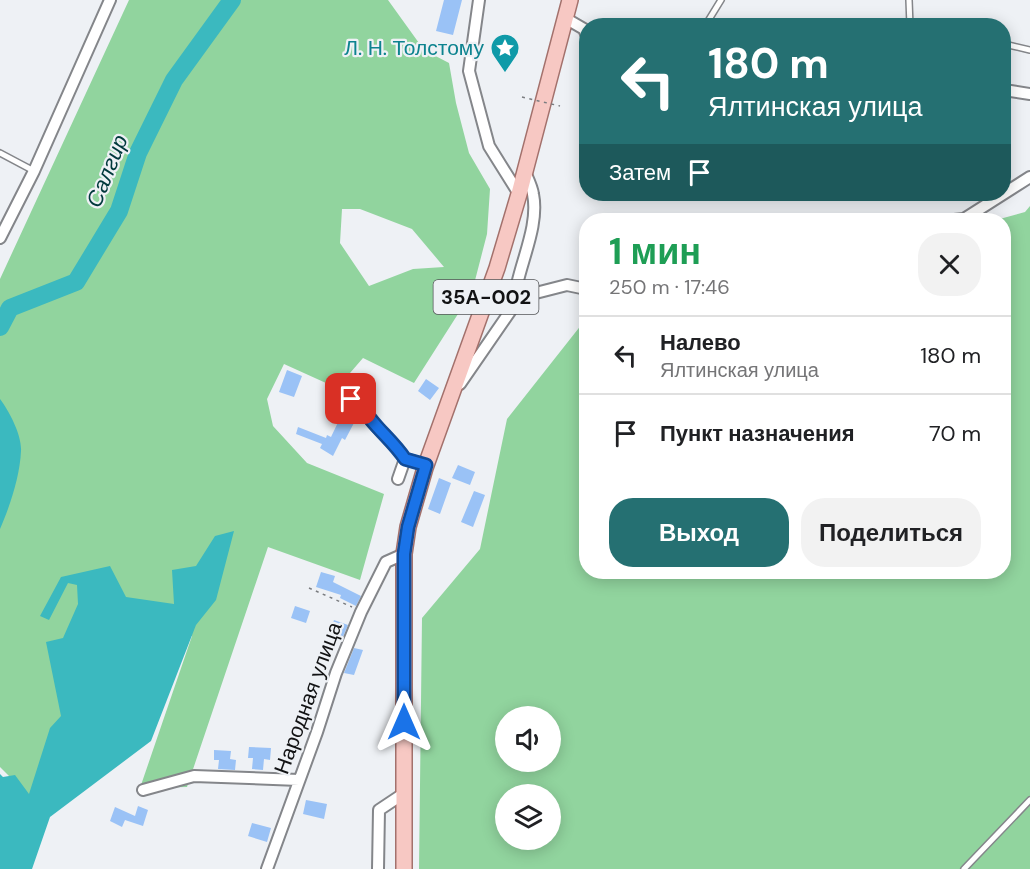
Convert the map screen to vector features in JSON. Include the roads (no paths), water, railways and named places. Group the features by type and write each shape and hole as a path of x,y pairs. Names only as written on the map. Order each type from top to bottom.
{"main road":[{"name":"35А-002","path":"404,869 404,554 408,527 426,465 497,268 570,0"}],"street":[{"path":"0,238 34,171 110,0"},
{"path":"478,0 469,71 489,146 519,194"},
{"path":"565,18 579,26"},
{"path":"1011,91 1030,94"},
{"path":"513,308 516,285 534,227 533,192 525,171"},
{"path":"1011,189 1030,177"},
{"path":"973,213 992,201"},
{"path":"450,399 520,297 567,285 579,288"},
{"path":"351,399 360,403 365,414 398,447 405,459 426,465"},
{"path":"398,479 405,459"},
{"name":"Народная улица","path":"267,869 336,673 361,612 386,562 404,554"},
{"path":"143,790 194,776 299,780"},
{"path":"378,869 379,810 403,794"}],"lane":[{"path":"710,18 721,0"},
{"path":"909,0 910,18"},
{"path":"1011,46 1030,50"},
{"path":"0,153 34,171"},
{"path":"964,869 1030,800"}],"water":[{"path":"0,399 17,431 21,451 14,491 0,529"},
{"path":"234,531 216,600 196,625 151,741 50,817 32,869 0,869 0,774 3,777 15,775 29,794 50,728 61,716 46,642 63,638 78,604 77,585 68,583 49,620 40,616 61,577 110,566 126,597 174,604 172,570 196,566 215,536"}],"waterway":[{"name":"Салгир","path":"0,327 10,308 76,282 119,211 138,153 174,80 232,0"}],"place":[{"name":"Л. Н. Толстому","path":"505,74"}]}
